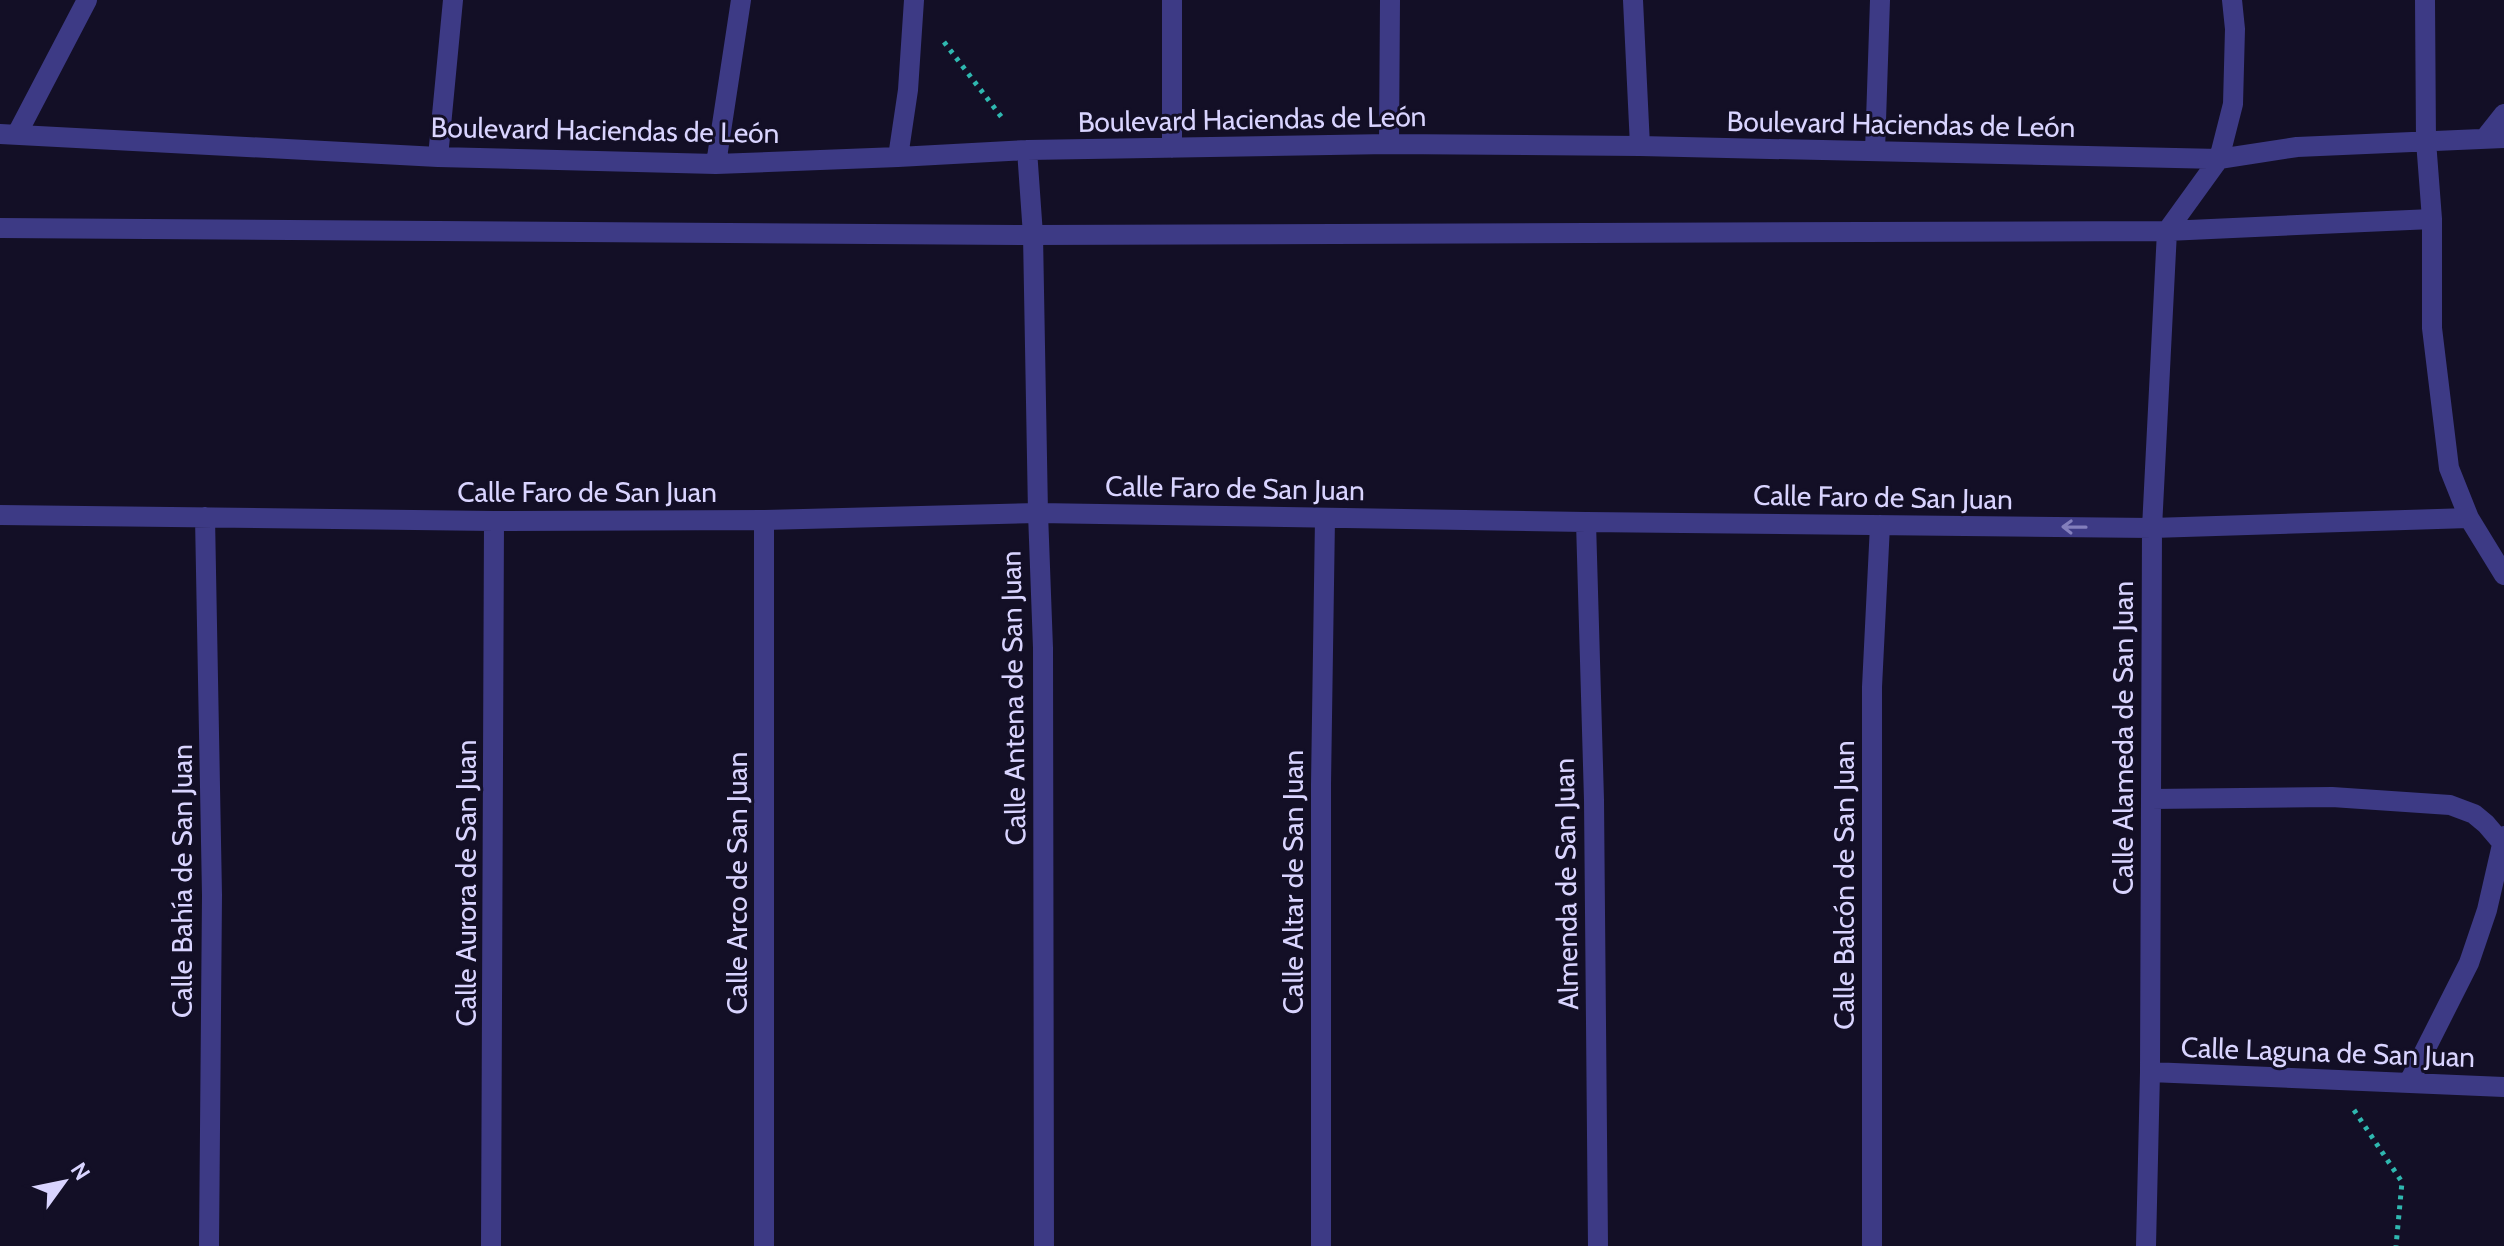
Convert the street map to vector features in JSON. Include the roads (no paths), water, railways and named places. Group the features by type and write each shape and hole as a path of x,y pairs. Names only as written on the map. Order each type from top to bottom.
{"street":[{"path":"8,134 87,0"},
{"path":"438,157 453,0"},
{"path":"716,164 741,0"},
{"path":"1172,0 1172,148"},
{"path":"1389,144 1390,0"},
{"path":"1633,0 1640,146"},
{"path":"1875,151 1880,0"},
{"path":"2167,231 2219,159 2233,104 2235,29 2232,0"},
{"path":"2425,0 2432,328 2449,468 2469,518 2504,575"},
{"path":"898,157 908,90 914,1"},
{"path":"2494,138 2504,114"},
{"name":"Boulevard Haciendas de León","path":"8,134 438,157 716,164 1027,150 1389,144 1640,146 2219,159 2297,147 2494,138"},
{"name":"Calle Antena de San Juan","path":"1027,150 1033,235 1043,648 1044,1246"},
{"path":"0,228 1033,235 2167,231 2432,219"},
{"name":"Calle Alameda de San Juan","path":"2146,1246 2150,1072 2152,528 2167,231"},
{"name":"Calle Faro de San Juan","path":"0,515 494,521 764,520 1038,513 2152,528 2469,518"},
{"name":"Calle Bahía de San Juan","path":"205,517 212,895 209,1246"},
{"name":"Calle Altar de San Juan","path":"1321,1246 1321,784 1325,518"},
{"name":"Calle Arco de San Juan","path":"764,520 764,1246"},
{"name":"Calle Aurora de San Juan","path":"491,1246 494,521"},
{"name":"Almenda de San Juan","path":"1586,522 1594,800 1598,1246"},
{"name":"Calle Balcón de San Juan","path":"1872,1246 1872,687 1880,525"},
{"path":"2151,799 2332,797 2450,805 2474,814 2503,841 2487,910 2469,963 2409,1082"},
{"name":"Calle Laguna de San Juan","path":"2150,1072 2504,1087"}]}
